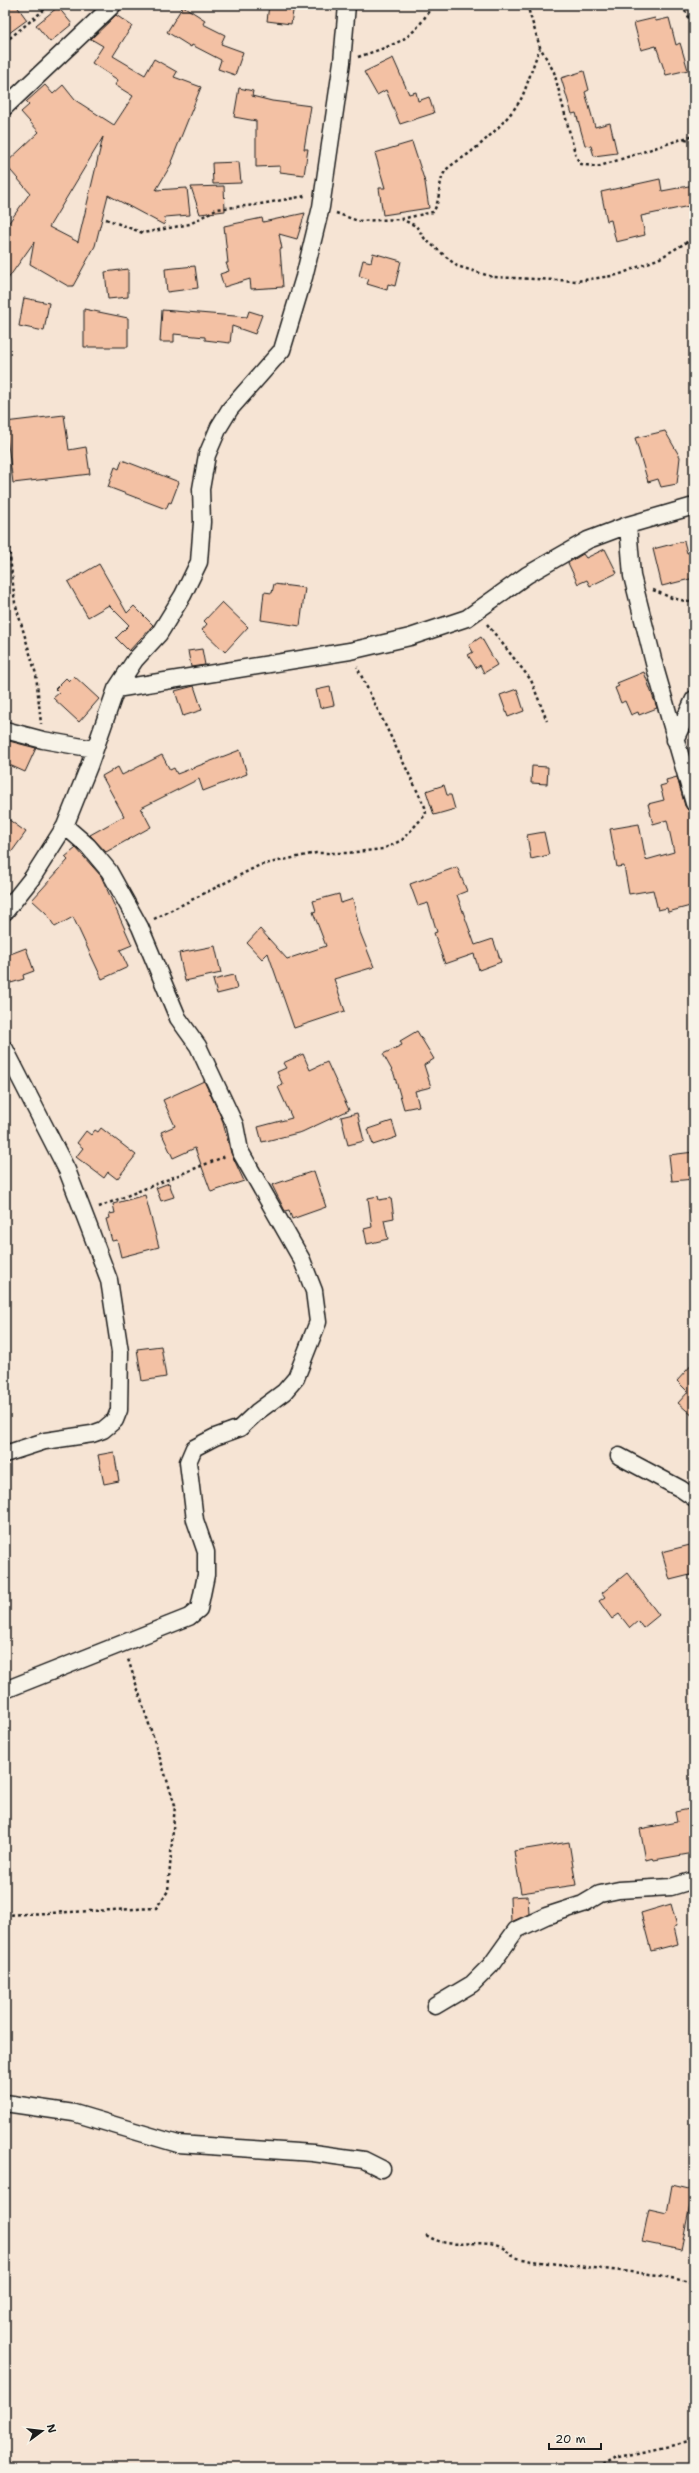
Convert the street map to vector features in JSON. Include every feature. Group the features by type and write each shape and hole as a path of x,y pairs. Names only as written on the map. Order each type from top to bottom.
{"street":[{"path":"5,106 113,5"},
{"path":"5,912 32,878 65,826 116,689 135,660 159,634 183,595 199,562 202,522 201,489 207,455 219,426 230,409 282,350 304,277 321,200 342,62 347,5"},
{"path":"116,689 350,651 410,638 467,618 565,551 628,525 694,506"},
{"path":"628,525 632,576 675,740 694,803"},
{"path":"675,740 694,699"},
{"path":"5,730 43,740 94,749"},
{"path":"5,1690 189,1617 199,1609 206,1575 206,1552 195,1520 188,1462 194,1448 215,1437 240,1428 257,1412 284,1392 296,1378 318,1322 314,1291 302,1260 240,1151 235,1124 198,1046 178,1018 140,927 109,871 88,846 65,826"},
{"path":"5,1049 67,1170 84,1212 109,1280 120,1352 120,1410 115,1420 103,1430 45,1441 5,1454"},
{"path":"619,1456 681,1488 694,1498"},
{"path":"436,2006 472,1984 491,1965 516,1930 540,1918 583,1904 600,1894 619,1890 671,1887 694,1880"},
{"path":"5,2103 74,2113 178,2144 313,2153 364,2160 382,2169"}],"path":[{"path":"5,42 50,5"},
{"path":"342,62 398,43 410,37 432,5"},
{"path":"527,5 540,47 554,72 576,157 581,164 597,166 694,135"},
{"path":"682,5 694,28"},
{"path":"106,219 142,233 190,224 216,209 321,200 358,221 401,219 433,212 438,205 441,182 446,170 473,151 514,109 522,97 529,71 540,47"},
{"path":"685,138 694,141"},
{"path":"401,219 416,226 425,239 457,266 493,277 577,281 618,275 660,258 694,238"},
{"path":"5,511 15,603 36,674 43,740"},
{"path":"632,576 655,591 672,598 694,603"},
{"path":"477,611 531,680 547,721"},
{"path":"140,927 178,904 260,865 316,853 347,853 383,849 402,840 426,814 425,807 350,651"},
{"path":"84,1212 240,1151"},
{"path":"5,1915 156,1908 168,1891 175,1805 123,1642"},
{"path":"426,2235 436,2242 451,2245 488,2244 502,2247 514,2257 531,2261 658,2275 694,2283"},
{"path":"598,2468 615,2458 694,2441"}],"building":[{"path":"11,5 16,5 27,20 5,36 5,9"},
{"path":"269,5 294,5 291,24 267,21"},
{"path":"183,6 205,20 203,24 225,35 221,44 243,52 235,75 218,69 221,60 192,45 191,47 167,32"},
{"path":"58,7 72,24 50,42 36,25"},
{"path":"116,15 132,26 113,56 145,75 154,59 177,72 174,77 201,87 171,162 172,163 156,190 187,188 190,215 165,217 164,225 108,195 95,246 73,286 68,286 30,264 34,242 5,283 5,228 30,193 5,164 39,132 21,112 29,105 26,102 45,85 53,94 63,85 75,100 114,125 133,96 115,85 118,80 92,63 103,46 91,39","holes":["103,137 78,242 49,227"]},
{"path":"655,18 656,21 669,18 676,45 680,43 688,70 666,75 656,46 641,50 634,23"},
{"path":"393,58 409,94 416,92 418,101 429,97 434,113 400,124 386,90 377,95 364,72"},
{"path":"584,71 589,90 585,92 595,127 610,123 617,153 594,156 591,146 585,145 576,113 572,114 561,78"},
{"path":"239,88 253,91 252,96 272,101 311,106 304,149 308,149 304,175 280,172 280,166 256,167 256,121 234,117"},
{"path":"412,142 425,182 429,208 383,215 379,188 385,188 375,153"},
{"path":"239,162 241,183 213,184 212,163"},
{"path":"660,179 662,191 694,185 694,205 641,216 645,235 616,242 611,220 607,221 601,192"},
{"path":"224,186 225,211 200,214 191,187"},
{"path":"305,213 297,239 279,234 282,249 280,249 283,287 251,289 250,279 224,287 220,274 229,271 226,263 228,263 224,226 262,218 263,222"},
{"path":"373,253 401,261 395,286 388,284 387,290 367,284 369,279 359,276 363,260 371,262"},
{"path":"195,266 198,288 167,292 165,269"},
{"path":"128,269 128,297 108,299 105,272"},
{"path":"24,298 49,303 44,331 19,326"},
{"path":"84,309 128,318 128,347 84,347"},
{"path":"162,310 247,317 249,311 262,315 255,334 232,326 230,343 205,340 205,337 174,334 174,342 160,342"},
{"path":"64,415 69,450 86,447 90,474 13,483 5,422"},
{"path":"665,431 680,457 677,484 661,487 658,479 648,482 635,438"},
{"path":"122,460 179,482 171,503 169,502 166,509 108,487 115,467 119,469"},
{"path":"684,541 687,553 694,551 694,578 662,586 653,549"},
{"path":"605,549 617,573 590,586 587,580 578,584 568,563 583,554 586,558"},
{"path":"99,564 127,613 134,606 153,625 129,651 116,638 129,625 109,605 88,617 68,582"},
{"path":"274,584 305,588 300,626 261,620 264,592 272,593"},
{"path":"222,602 248,627 225,652 202,630 207,624 204,621"},
{"path":"481,637 497,665 484,673 480,665 476,668 468,655 473,652 469,645"},
{"path":"202,649 205,665 191,667 188,651"},
{"path":"644,672 657,708 639,715 638,712 631,715 625,701 621,703 615,688 619,686 617,683"},
{"path":"74,676 99,699 79,722 53,698 59,693 55,689 66,678 69,681"},
{"path":"194,686 202,710 183,716 175,691"},
{"path":"330,687 334,705 320,708 316,690"},
{"path":"517,689 524,711 508,717 500,695"},
{"path":"5,740 36,748 25,772 5,763"},
{"path":"240,750 247,774 203,791 199,779 141,808 151,827 106,852 90,835 124,816 102,776 118,767 122,775 162,755 170,770 174,768 177,774"},
{"path":"532,766 548,767 547,784 531,783"},
{"path":"677,777 685,806 688,810 694,812 694,905 668,912 667,908 658,910 653,890 629,894 624,866 617,867 610,829 639,824 646,860 674,852 667,820 653,824 648,804 664,800 660,786 667,784 666,780"},
{"path":"444,785 447,795 451,795 455,809 434,815 426,791"},
{"path":"5,817 26,832 5,861"},
{"path":"544,832 549,855 531,859 527,835"},
{"path":"76,848 101,876 132,945 120,950 128,967 102,979 73,917 55,927 46,913 32,900 68,860 65,857"},
{"path":"457,867 467,891 457,895 475,945 493,939 501,962 479,970 474,954 445,964 434,933 437,932 428,903 418,906 410,884"},
{"path":"339,894 341,903 353,899 360,932 374,967 334,979 345,1011 294,1028 268,953 262,959 247,943 260,929 287,959 326,946 313,912 316,911 313,901"},
{"path":"215,946 221,973 185,981 179,953"},
{"path":"26,948 34,971 23,975 24,979 11,983 5,964 5,956"},
{"path":"234,975 237,989 217,994 213,980"},
{"path":"417,1031 434,1059 424,1065 431,1087 415,1091 419,1106 404,1109 394,1074 383,1054 402,1045 400,1041"},
{"path":"303,1054 310,1070 327,1062 349,1110 302,1132 262,1142 258,1127 292,1118 278,1087 283,1085 277,1072 286,1068 283,1063"},
{"path":"204,1081 222,1119 231,1153 244,1181 211,1192 195,1148 173,1158 161,1132 175,1126 163,1100"},
{"path":"357,1113 364,1141 348,1145 341,1117"},
{"path":"392,1121 397,1137 373,1145 368,1129"},
{"path":"101,1128 136,1155 117,1179 108,1172 104,1178 76,1157 83,1148 77,1143 86,1131 91,1135 95,1130 98,1132"},
{"path":"694,1152 694,1179 672,1181 669,1155"},
{"path":"314,1171 326,1207 292,1219 289,1210 285,1211 272,1185"},
{"path":"169,1183 174,1197 161,1201 156,1188"},
{"path":"145,1195 159,1247 121,1257 117,1240 112,1241 106,1219 110,1218 109,1214 115,1213 113,1204"},
{"path":"378,1196 379,1200 391,1198 394,1218 384,1220 388,1239 367,1244 364,1229 372,1227 368,1198"},
{"path":"161,1346 166,1377 142,1381 137,1349"},
{"path":"694,1362 694,1417 678,1403 688,1392 677,1381"},
{"path":"114,1452 119,1481 104,1484 98,1455"},
{"path":"694,1544 694,1574 670,1580 662,1552"},
{"path":"627,1573 659,1615 643,1628 638,1621 630,1628 619,1614 612,1619 599,1601 605,1597 602,1593"},
{"path":"694,1808 694,1853 646,1860 640,1829 677,1822 675,1812"},
{"path":"569,1842 576,1885 521,1893 514,1851"},
{"path":"528,1896 529,1914 511,1922 510,1897"},
{"path":"671,1904 677,1926 674,1927 678,1944 651,1951 641,1913"},
{"path":"672,2185 693,2190 681,2250 642,2242 649,2209 667,2213"}]}
